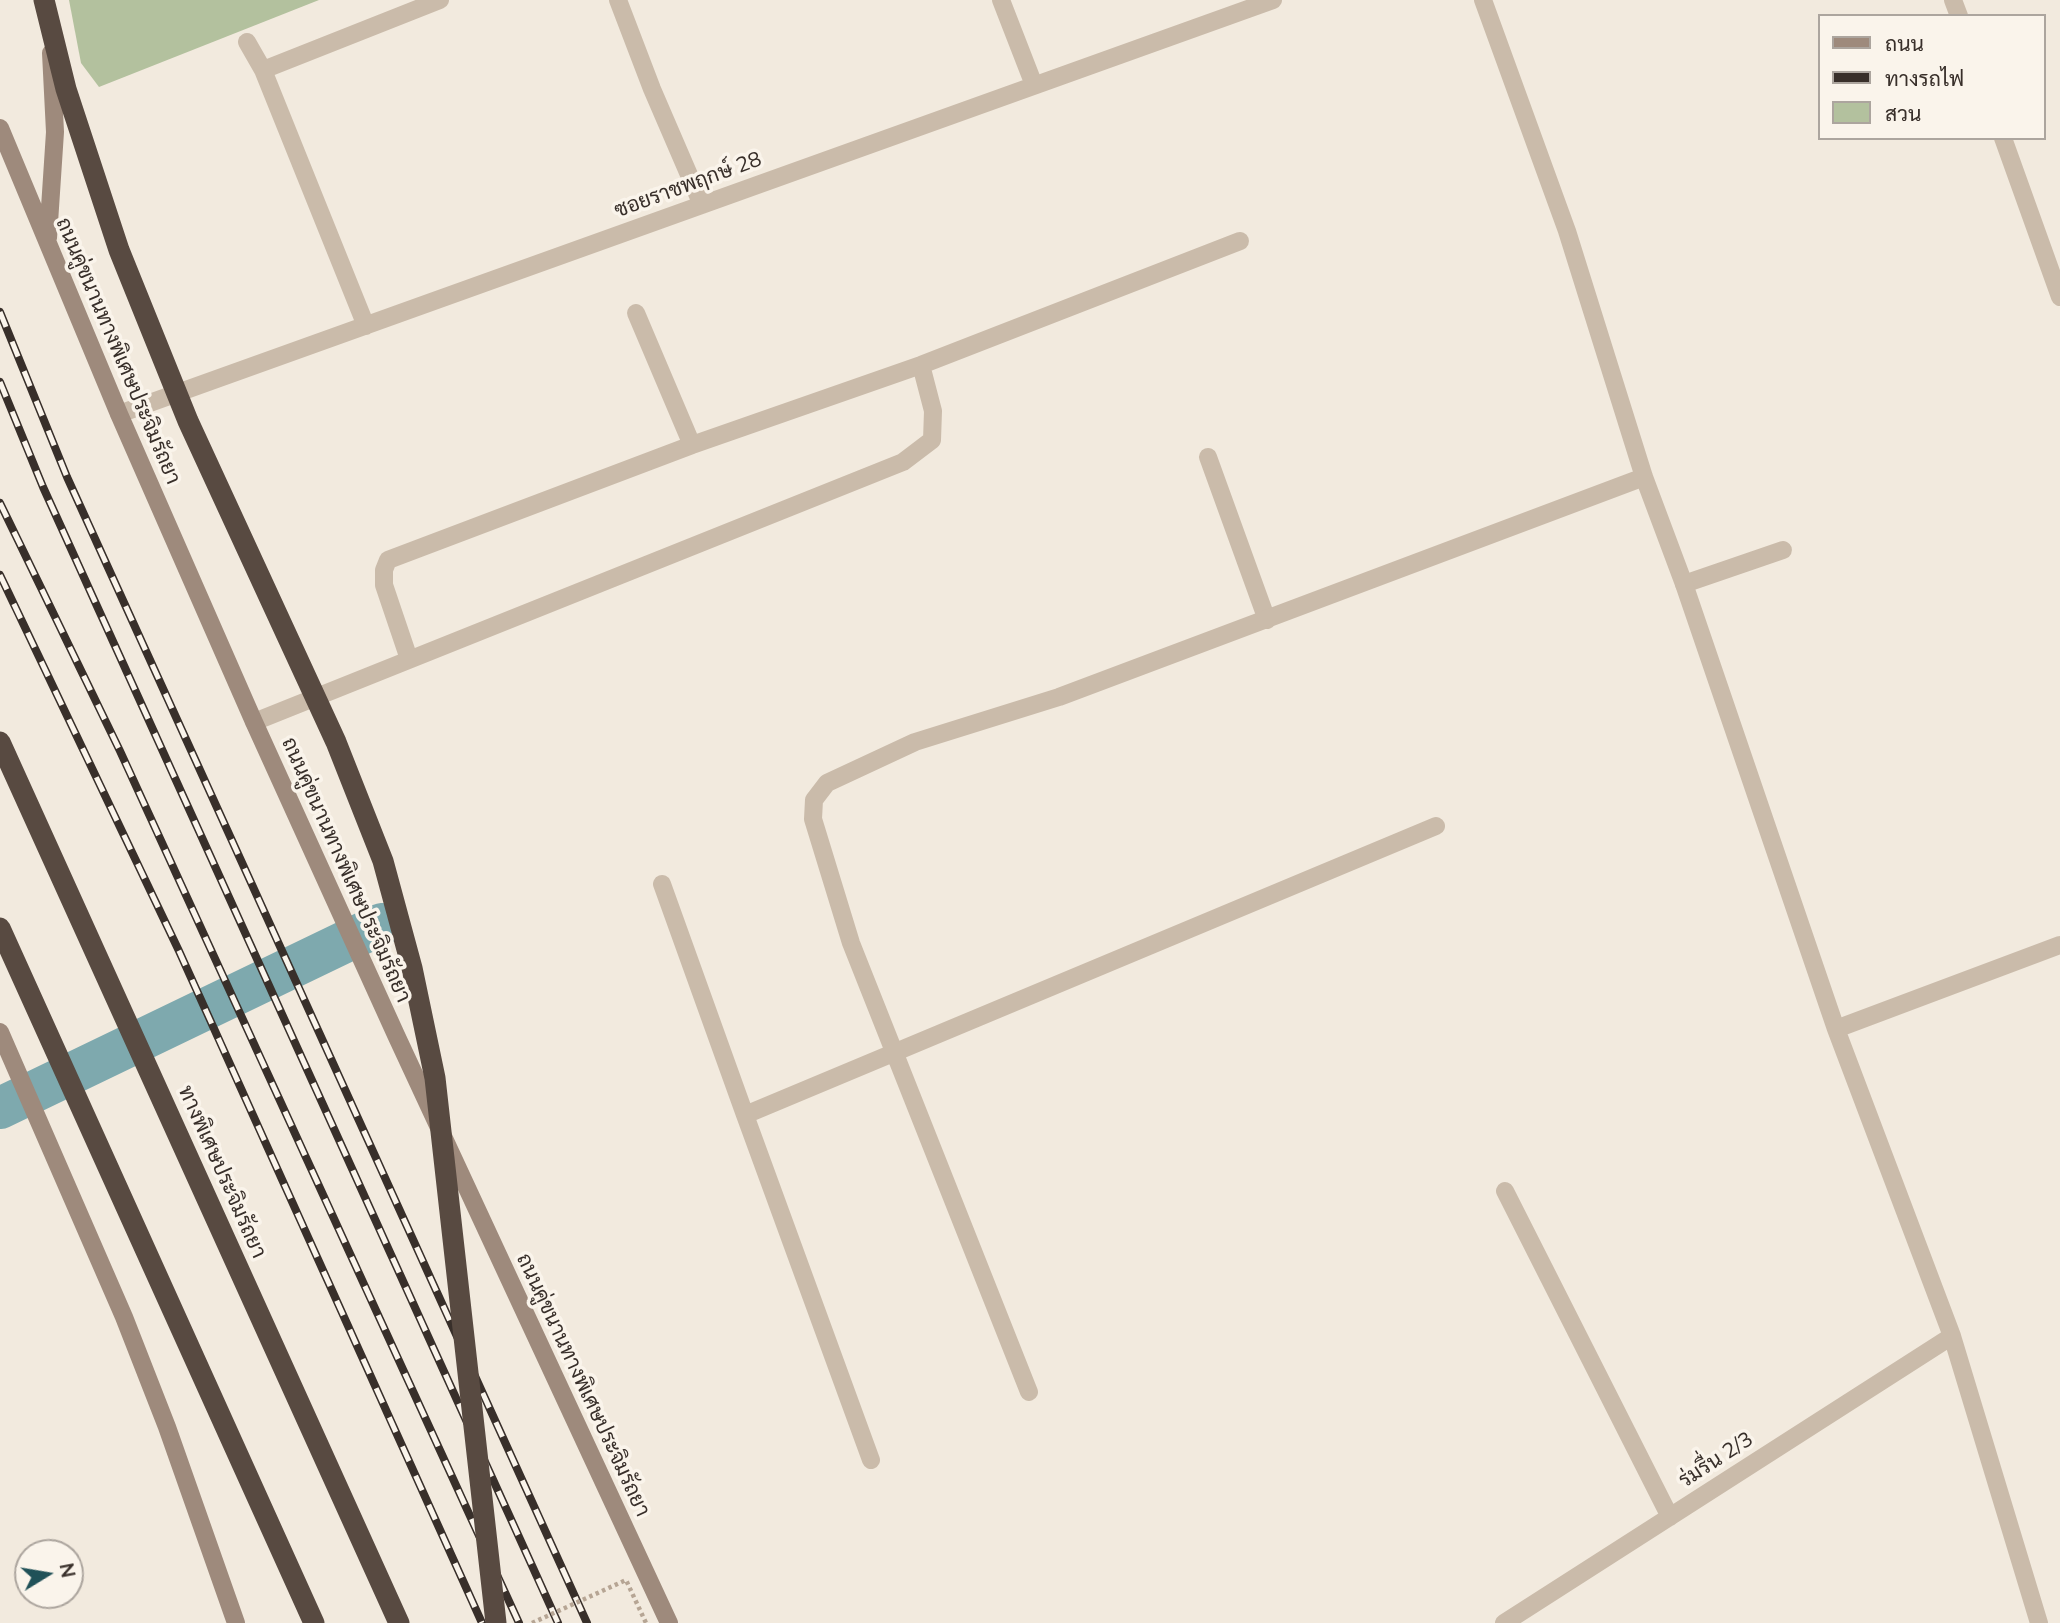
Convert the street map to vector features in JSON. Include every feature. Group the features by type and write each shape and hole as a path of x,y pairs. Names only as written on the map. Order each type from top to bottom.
{"highway":[{"path":"46,0 66,89 119,250 188,421 336,743 383,861 412,968 435,1079 496,1623"},
{"name":"ทางพิเศษประจิมรัถยา","path":"0,742 399,1623"},
{"path":"0,928 314,1623"}],"main road":[{"path":"46,0 55,132 47,245"},
{"name":"ถนนคู่ขนานทางพิเศษประจิมรัถยา","path":"0,128 119,414 254,722 669,1623"},
{"path":"0,1032 124,1317 167,1427 236,1623"}],"street":[{"path":"262,71 440,0"},
{"path":"618,0 652,89 702,205"},
{"path":"1001,0 1034,85"},
{"name":"ซอยราชพฤกษ์ 28","path":"119,414 1273,0"},
{"path":"1483,0 1567,231 1644,477 1684,584 1836,1029 1952,1336 2039,1623"},
{"path":"247,42 262,71 366,326"},
{"path":"2004,140 2060,297"},
{"path":"410,659 384,584 384,569 388,560 692,445 921,365 1240,241"},
{"path":"636,313 692,445"},
{"path":"254,722 903,462 932,440 933,411 921,365"},
{"path":"1208,457 1267,620"},
{"path":"1029,1392 851,943 813,819 814,800 827,783 915,742 1059,698 1644,477"},
{"path":"1684,584 1783,550"},
{"path":"745,1115 1436,826"},
{"path":"662,884 871,1460"},
{"path":"1836,1029 2060,945"},
{"path":"1505,1191 1670,1517"},
{"name":"ร่มรื่น 2/3","path":"1504,1623 1952,1336"}],"path":[{"path":"532,1623 626,1580 646,1623"}],"green space":[{"path":"69,0 319,0 99,87 81,63"}],"waterway":[{"path":"0,1108 382,924"}],"railway":[{"path":"0,312 67,477 587,1623"},
{"path":"0,382 43,487 558,1623"},
{"path":"0,503 120,751 519,1623"},
{"path":"0,575 179,951 482,1623"}]}
